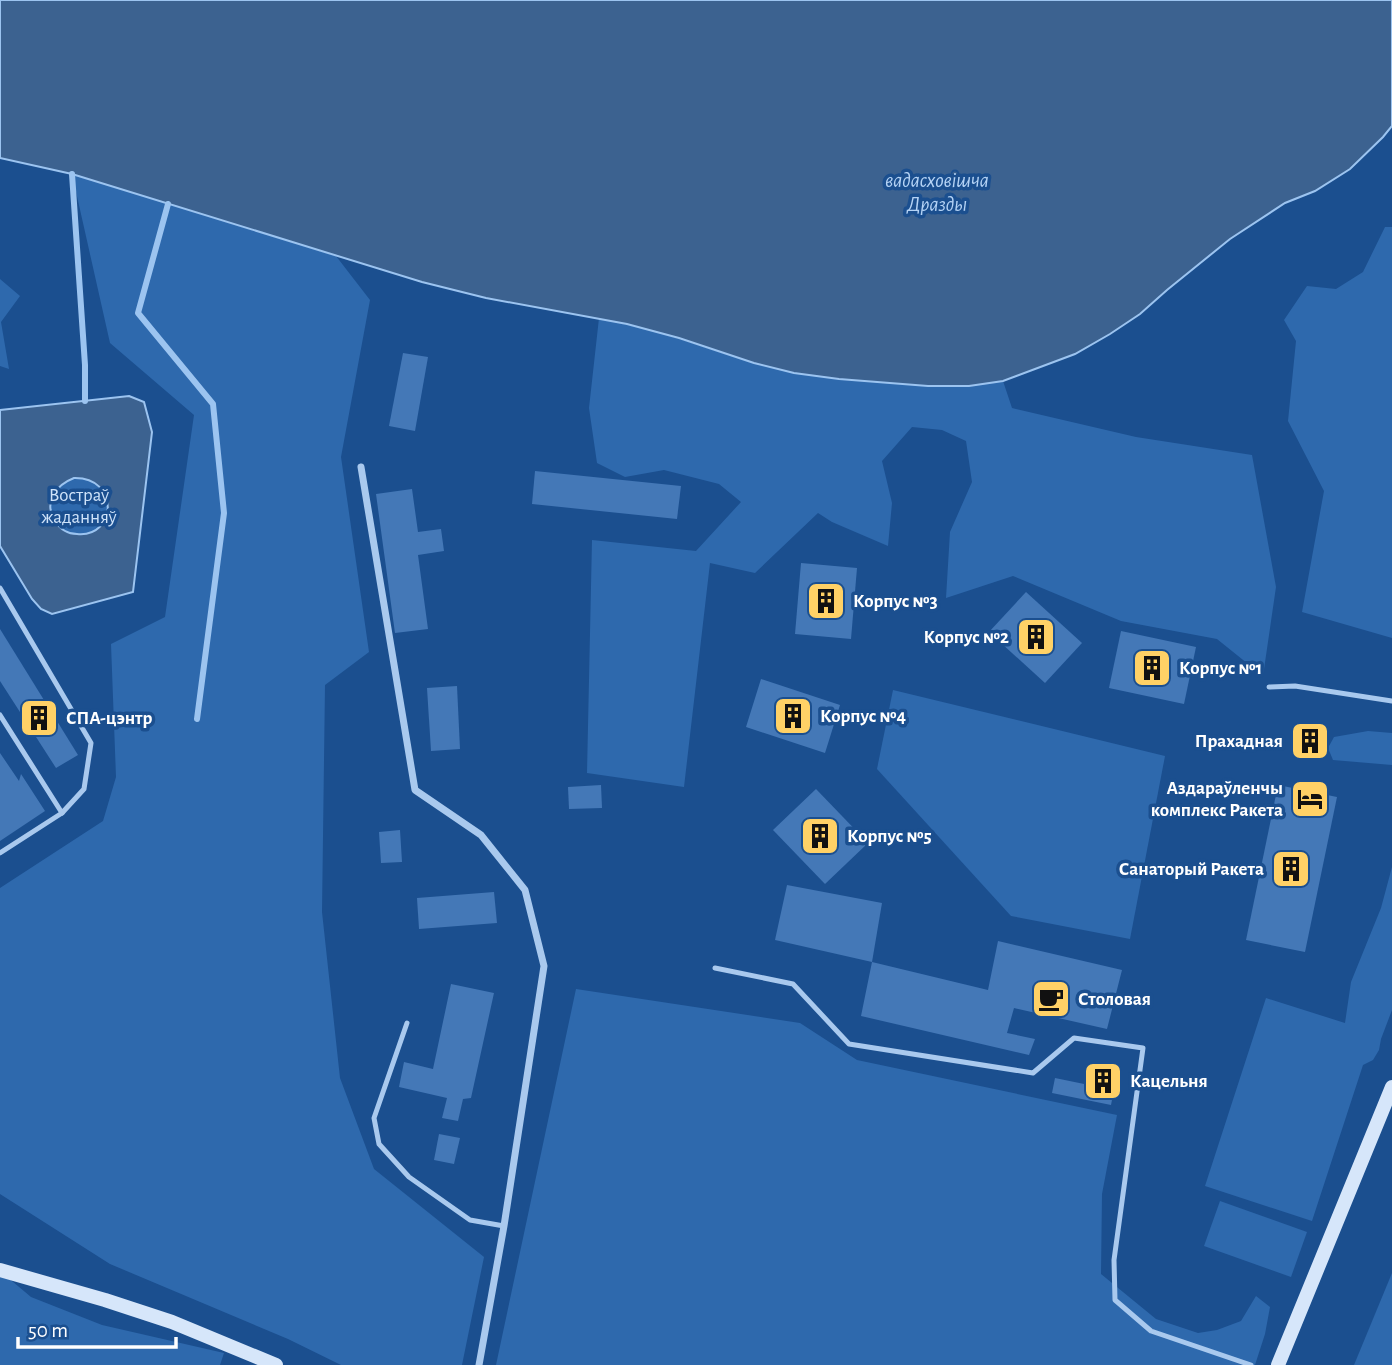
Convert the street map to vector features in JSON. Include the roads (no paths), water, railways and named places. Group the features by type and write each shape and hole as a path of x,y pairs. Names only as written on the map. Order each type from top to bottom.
{"street":[{"path":"361,467 415,790 481,835 525,890 544,966 504,1226 479,1365"},
{"path":"1278,1365 1392,1087"},
{"path":"0,1270 172,1322 276,1365"}],"lane":[{"path":"0,588 91,743 84,789 62,813 0,853"},
{"path":"1269,687 1295,686 1392,701"},
{"path":"0,715 62,813"},
{"path":"715,968 793,984 849,1044 1033,1073 1074,1038 1143,1048 1114,1260 1115,1300 1151,1331 1251,1365"},
{"path":"407,1023 374,1118 379,1144 410,1177 470,1220 504,1226"}],"water":[{"name":"вадасховішча Дразды","path":"0,0 1392,0 1392,126 1350,169 1315,191 1285,203 1230,239 1140,314 1075,354 1003,381 969,386 928,386 839,379 794,373 754,363 627,324 486,298 422,282 72,174 0,158"},
{"path":"129,396 144,402 152,432 133,592 52,614 41,609 32,599 0,546 0,410","holes":["74,478 89,480 100,487 106,496 106,518 100,527 90,533 67,532 57,524 52,514 50,507 53,495 62,485"]}],"waterway":[{"path":"72,174 85,401"},
{"path":"168,204 138,313 213,404 224,513 197,719"}],"place":[{"name":"Корпус №3","path":"826,601"},
{"name":"Корпус №2","path":"1036,637"},
{"name":"Корпус №1","path":"1152,668"},
{"name":"Корпус №4","path":"793,716"},
{"name":"СПА-цэнтр","path":"39,718"},
{"name":"Прахадная","path":"1310,741"},
{"name":"Аздараўленчы комплекс Ракета","path":"1310,799"},
{"name":"Корпус №5","path":"820,836"},
{"name":"Санаторый Ракета","path":"1291,869"},
{"name":"Столовая","path":"1051,999"},
{"name":"Кацельня","path":"1103,1081"}],"park label":[{"name":"Востраў жаданняў","path":"79,506"}]}
